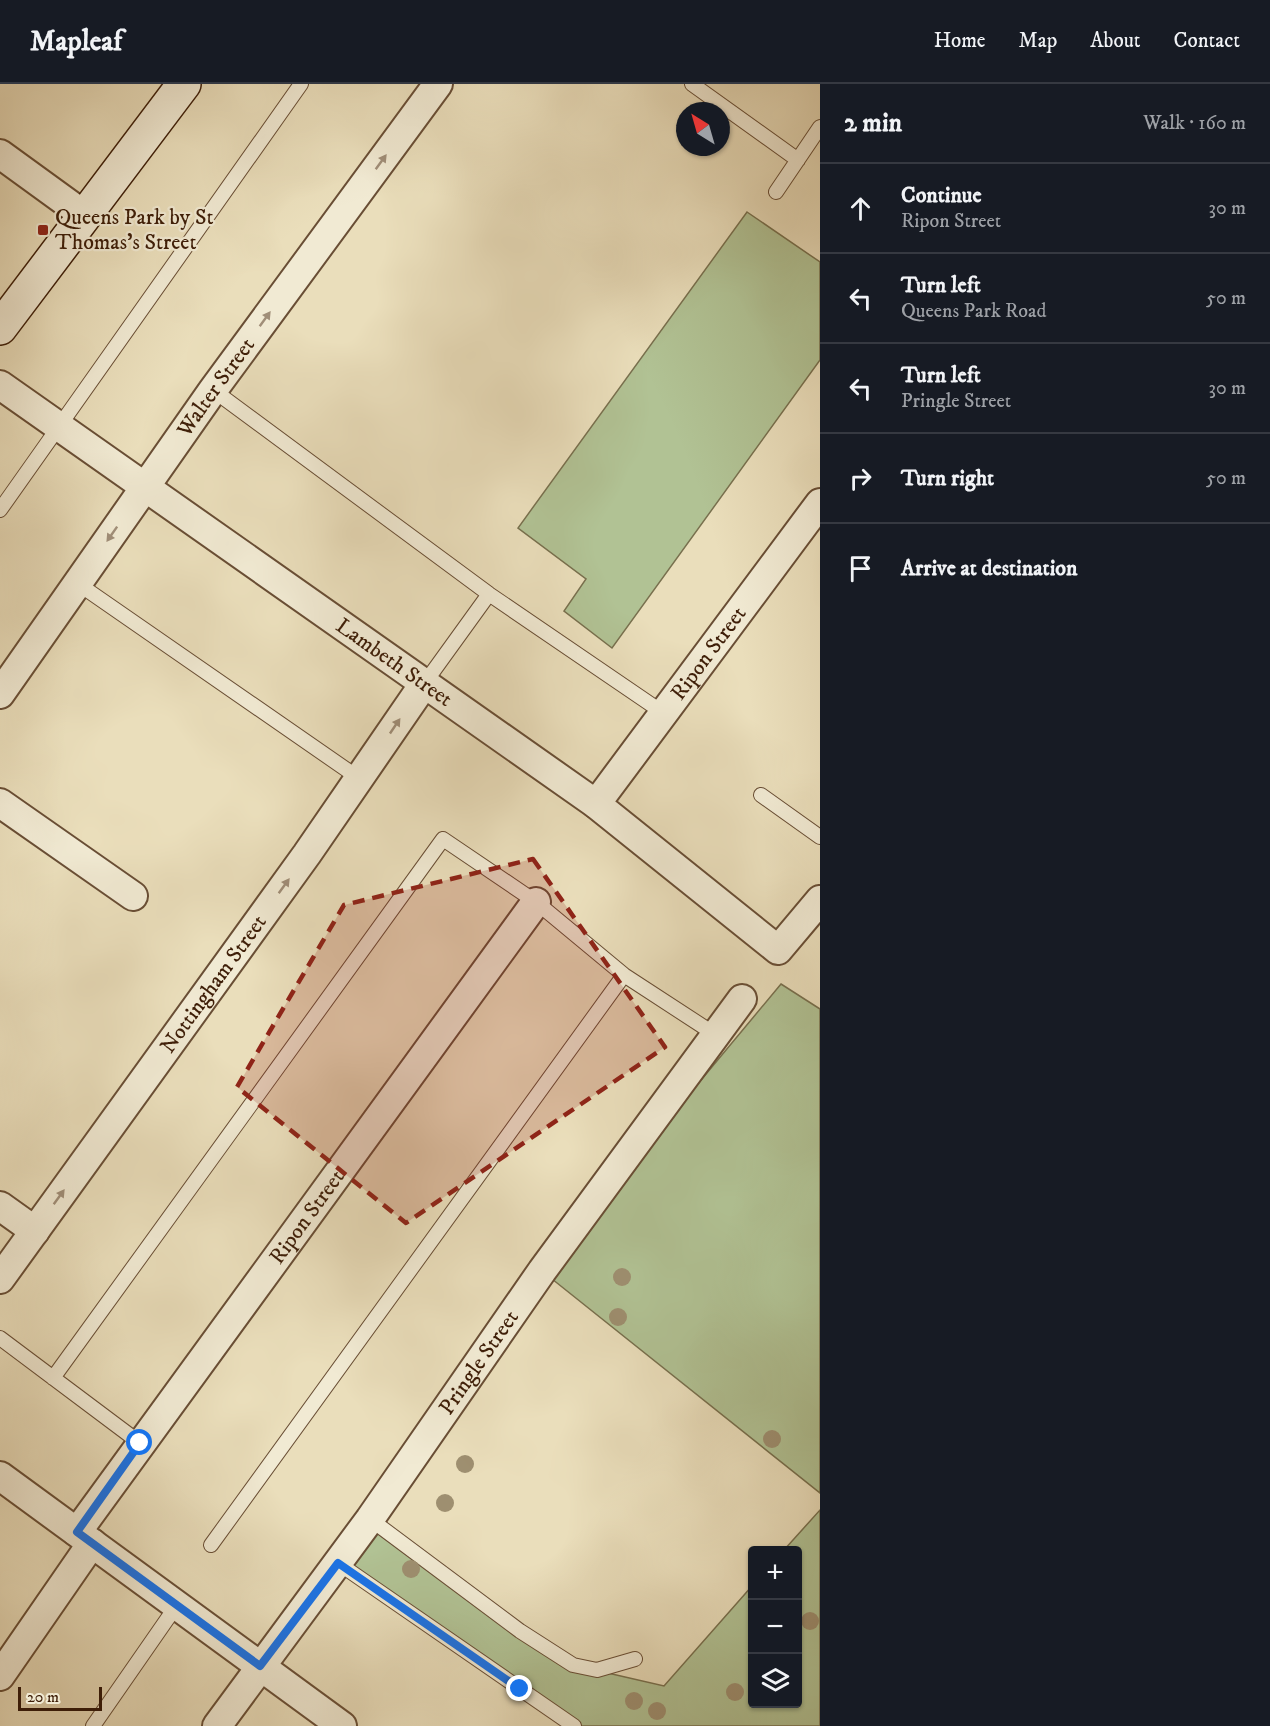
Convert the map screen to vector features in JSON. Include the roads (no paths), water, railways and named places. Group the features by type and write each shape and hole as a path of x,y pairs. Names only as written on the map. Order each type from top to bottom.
{"street":[{"path":"0,328 184,84"},
{"name":"Walter Street","path":"0,694 213,390 438,84"},
{"path":"0,154 84,215"},
{"name":"Lambeth Street","path":"0,385 596,804 778,950 820,900"},
{"name":"Ripon Street","path":"596,804 662,712 820,503"},
{"name":"Nottingham Street","path":"0,1279 360,779 424,684"},
{"path":"0,803 133,896"},
{"name":"Ripon Street","path":"0,1676 140,1443 536,902"},
{"name":"Pringle Street","path":"217,1726 370,1519 542,1271 742,999"},
{"path":"0,1206 35,1231"},
{"path":"0,1476 342,1726"}],"lane":[{"path":"0,510 301,84"},
{"path":"692,84 798,160"},
{"path":"776,192 820,127"},
{"path":"213,390 489,594 662,712"},
{"path":"77,583 360,779"},
{"path":"424,684 489,594"},
{"path":"761,795 820,837"},
{"path":"53,1378 443,839 536,902 624,975 716,1035"},
{"path":"211,1545 624,975"},
{"path":"0,1338 140,1443"},
{"path":"370,1519 520,1631 573,1665 597,1670 635,1659"},
{"path":"338,1563 574,1726"},
{"path":"93,1726 177,1605"}],"place":[{"name":"Queens Park by St Thomas's Street","path":"43,230"}]}
